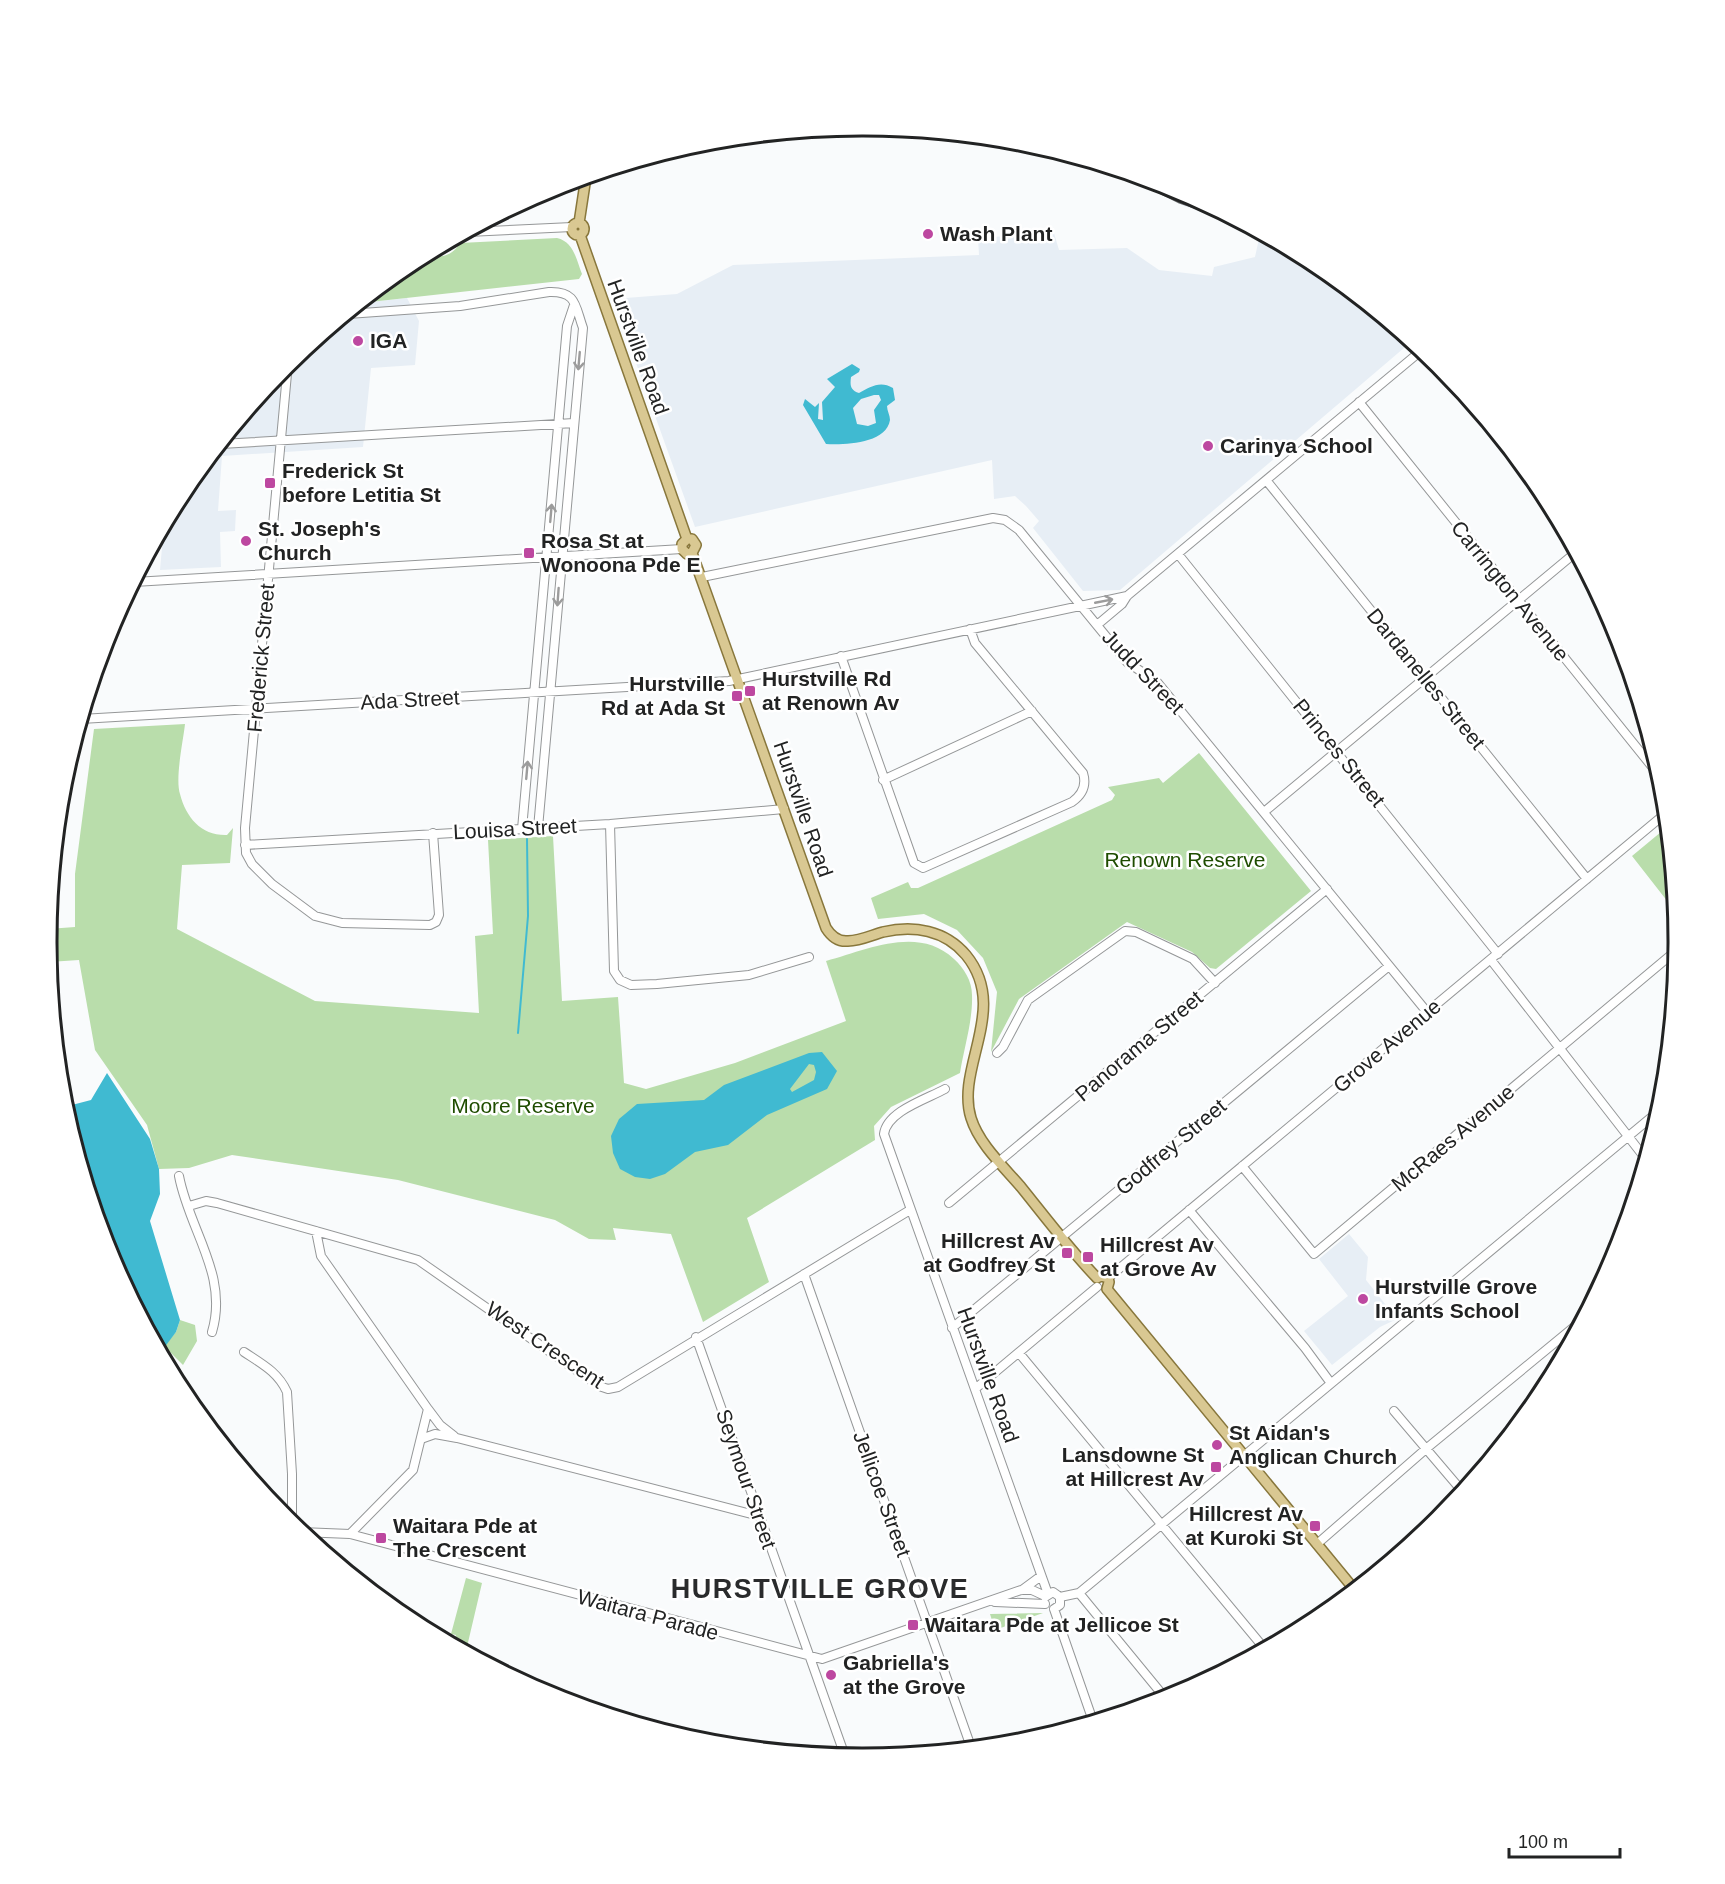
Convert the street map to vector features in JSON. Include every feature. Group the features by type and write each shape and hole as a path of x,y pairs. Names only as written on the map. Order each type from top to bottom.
{"main road":[{"name":"Hurstville Road","path":"584,186 577,228 687,539"},
{"path":"687,539 692,539 696,545 692,553 687,554 682,549 682,544 687,539"},
{"name":"Hurstville Road","path":"692,553 826,928 836,939 850,941 884,932 922,930 947,938 966,955 979,979 983,1002 983,1022 969,1091 970,1112 977,1132 1000,1161"},
{"path":"1000,1161 1349,1584"}],"street":[{"path":"484,231 577,228"},
{"path":"359,313 460,306 549,291 569,294 583,328 538,828"},
{"path":"522,829 567,326 574,304"},
{"path":"1097,625 1122,604 1127,596 1415,356"},
{"name":"Frederick Street","path":"245,845 287,379"},
{"name":"Carrington Avenue","path":"1359,402 1648,762"},
{"path":"230,444 574,423"},
{"name":"Dardanelles Street","path":"1266,480 1587,879"},
{"name":"Judd Street","path":"702,577 996,518 1009,522 1019,530 1130,665 1157,682 1427,1012"},
{"path":"142,582 682,549"},
{"name":"Princes Street","path":"1178,554 1498,954"},
{"path":"1264,812 1570,557"},
{"name":"Ada Street","path":"89,719 738,679 1127,596"},
{"path":"841,656 914,863 923,868 1074,801 1084,787 1083,773 975,643 970,629"},
{"path":"884,780 1032,711"},
{"name":"Louisa Street","path":"245,845 610,824 784,809"},
{"name":"Grove Avenue","path":"975,1389 1658,819"},
{"path":"610,824 615,971 620,980 631,985 657,984 749,975 809,957"},
{"path":"245,845 249,861 272,884 320,919 348,924 426,926 434,924 439,915 434,833"},
{"name":"Panorama Street","path":"949,1203 1328,889"},
{"path":"997,1053 1028,1000 1125,931 1136,932 1193,959 1215,983"},
{"name":"McRaes Avenue","path":"1242,1166 1314,1254 1667,958"},
{"path":"1491,960 1641,1152"},
{"name":"Godfrey Street","path":"952,1328 1389,966"},
{"name":"Hurstville Road","path":"945,1089 892,1118 884,1134 1041,1576 1046,1598"},
{"path":"1046,1598 1053,1592 1060,1597 1079,1593 1330,1382 1425,1307 1648,1120"},
{"path":"179,1176 211,1264 216,1287 218,1313 212,1332"},
{"name":"West Crescent","path":"189,1206 206,1201 216,1203 418,1260 606,1389 618,1387 696,1337 910,1210"},
{"path":"1189,1210 1305,1348 1330,1382"},
{"path":"316,1231 321,1256 428,1409 440,1425 457,1438"},
{"name":"Jellicoe Street","path":"804,1274 969,1741"},
{"path":"1317,1544 1427,1448 1566,1333"},
{"name":"Seymour Street","path":"696,1337 842,1747"},
{"path":"244,1352 273,1370 282,1380 288,1392 292,1511"},
{"path":"1019,1353 1260,1643"},
{"path":"350,1534 410,1473 428,1409"},
{"path":"1394,1411 1457,1485"},
{"path":"421,1439 435,1434 457,1438 759,1516"},
{"name":"Waitara Parade","path":"315,1533 350,1534 809,1658 833,1658 928,1625 1021,1590 1041,1576"},
{"path":"1021,1590 1032,1590 1046,1598 1054,1609 1091,1714"},
{"path":"1079,1593 1160,1690"},
{"path":"1054,1609 1060,1605 1060,1597"},
{"name":"Waitara Parade","path":"991,1602 1046,1598"}],"shaded area":[{"path":"1158,193 1197,210 1184,206"},
{"path":"1054,233 1059,250 1127,248 1159,270 1212,276 1214,267 1255,257 1259,241 1310,272 1353,303 1405,347 1120,590 1083,591 1033,528 1039,521 1026,506 1015,496 994,499 992,460 695,527 613,299 677,294 733,265 979,255 978,238"},
{"path":"407,298 419,321 415,365 371,368 363,447 222,456 218,511 236,510 235,531 220,532 221,567 160,570 162,544 165,539 223,452 293,372 331,336 374,302"},
{"name":"Hurstville Grove Infants School","path":"1349,1234 1368,1257 1366,1280 1397,1319 1380,1327 1332,1365 1304,1331 1348,1296 1319,1259"}],"green space":[{"path":"557,238 571,247 582,274 579,279 374,302 415,272 453,251 462,243"},
{"name":"Moore Reserve","path":"185,724 178,779 186,811 196,824 218,835 227,835 233,828 230,863 182,865 177,929 315,1001 479,1013 475,936 493,934 488,840 553,836 562,1001 618,997 624,1083 646,1089 735,1063 846,1021 826,961 892,943 908,942 925,943 940,949 958,963 969,980 972,990 971,1014 960,1073 891,1107 874,1126 875,1140 747,1218 769,1282 703,1322 671,1234 613,1228 616,1240 589,1239 555,1220 398,1180 232,1155 189,1168 159,1169 147,1125 95,1050 79,960 58,961 58,928 75,927 75,874 94,729"},
{"name":"Renown Reserve","path":"1199,753 1311,891 1216,969 1210,968 1192,952 1127,922 1019,999 991,1052 997,992 983,958 957,930 924,914 878,919 871,898 908,882 911,888 918,888 1112,800 1115,795 1108,787 1159,778 1163,783"},
{"path":"1660,833 1666,900 1632,856"},
{"path":"180,1320 195,1325 197,1341 183,1365 165,1345 176,1332"},
{"path":"466,1578 482,1583 468,1644 451,1634"},
{"path":"1043,1613 995,1630 990,1614"}],"water":[{"path":"852,364 860,369 851,377 851,387 856,392 859,393 879,384 893,388 895,400 887,406 890,420 887,428 881,434 863,441 826,444 803,405 805,399 815,407 819,403 818,419 823,420 822,402 835,387 827,379","holes":["879,395 881,400 874,410 876,423 868,426 857,424 853,408 861,399"]},
{"path":"822,1052 837,1071 827,1089 767,1115 728,1145 695,1152 665,1174 650,1179 635,1177 620,1169 613,1153 611,1136 619,1119 637,1104 704,1100 724,1085 809,1053","holes":["809,1064 814,1065 816,1072 814,1080 792,1092 790,1089"]},
{"path":"107,1073 150,1139 159,1169 160,1194 150,1221 180,1320 176,1332 166,1346 118,1250 84,1150 73,1105 91,1100"}],"waterway":[{"path":"518,1033 528,916 527,839"}],"place":[{"name":"Wash Plant","path":"928,234"},
{"name":"IGA","path":"358,341"},
{"name":"Carinya School","path":"1208,446"},
{"name":"Frederick St before Letitia St","path":"270,483"},
{"name":"St. Joseph's Church","path":"246,541"},
{"name":"Rosa St at Wonoona Pde E","path":"529,553"},
{"name":"Hurstville Rd at Renown Av","path":"750,691"},
{"name":"Hurstville Rd at Ada St","path":"737,696"},
{"name":"Hillcrest Av at Godfrey St","path":"1067,1253"},
{"name":"Hillcrest Av at Grove Av","path":"1088,1257"},
{"name":"Hurstville Grove Infants School","path":"1363,1299"},
{"name":"St Aidan's Anglican Church","path":"1217,1445"},
{"name":"Lansdowne St at Hillcrest Av","path":"1216,1467"},
{"name":"Hillcrest Av at Kuroki St","path":"1315,1526"},
{"name":"Waitara Pde at The Crescent","path":"381,1538"},
{"name":"Waitara Pde at Jellicoe St","path":"913,1625"},
{"name":"Gabriella's at the Grove","path":"831,1675"}],"district":[{"name":"HURSTVILLE GROVE","path":"820,1589"}]}
